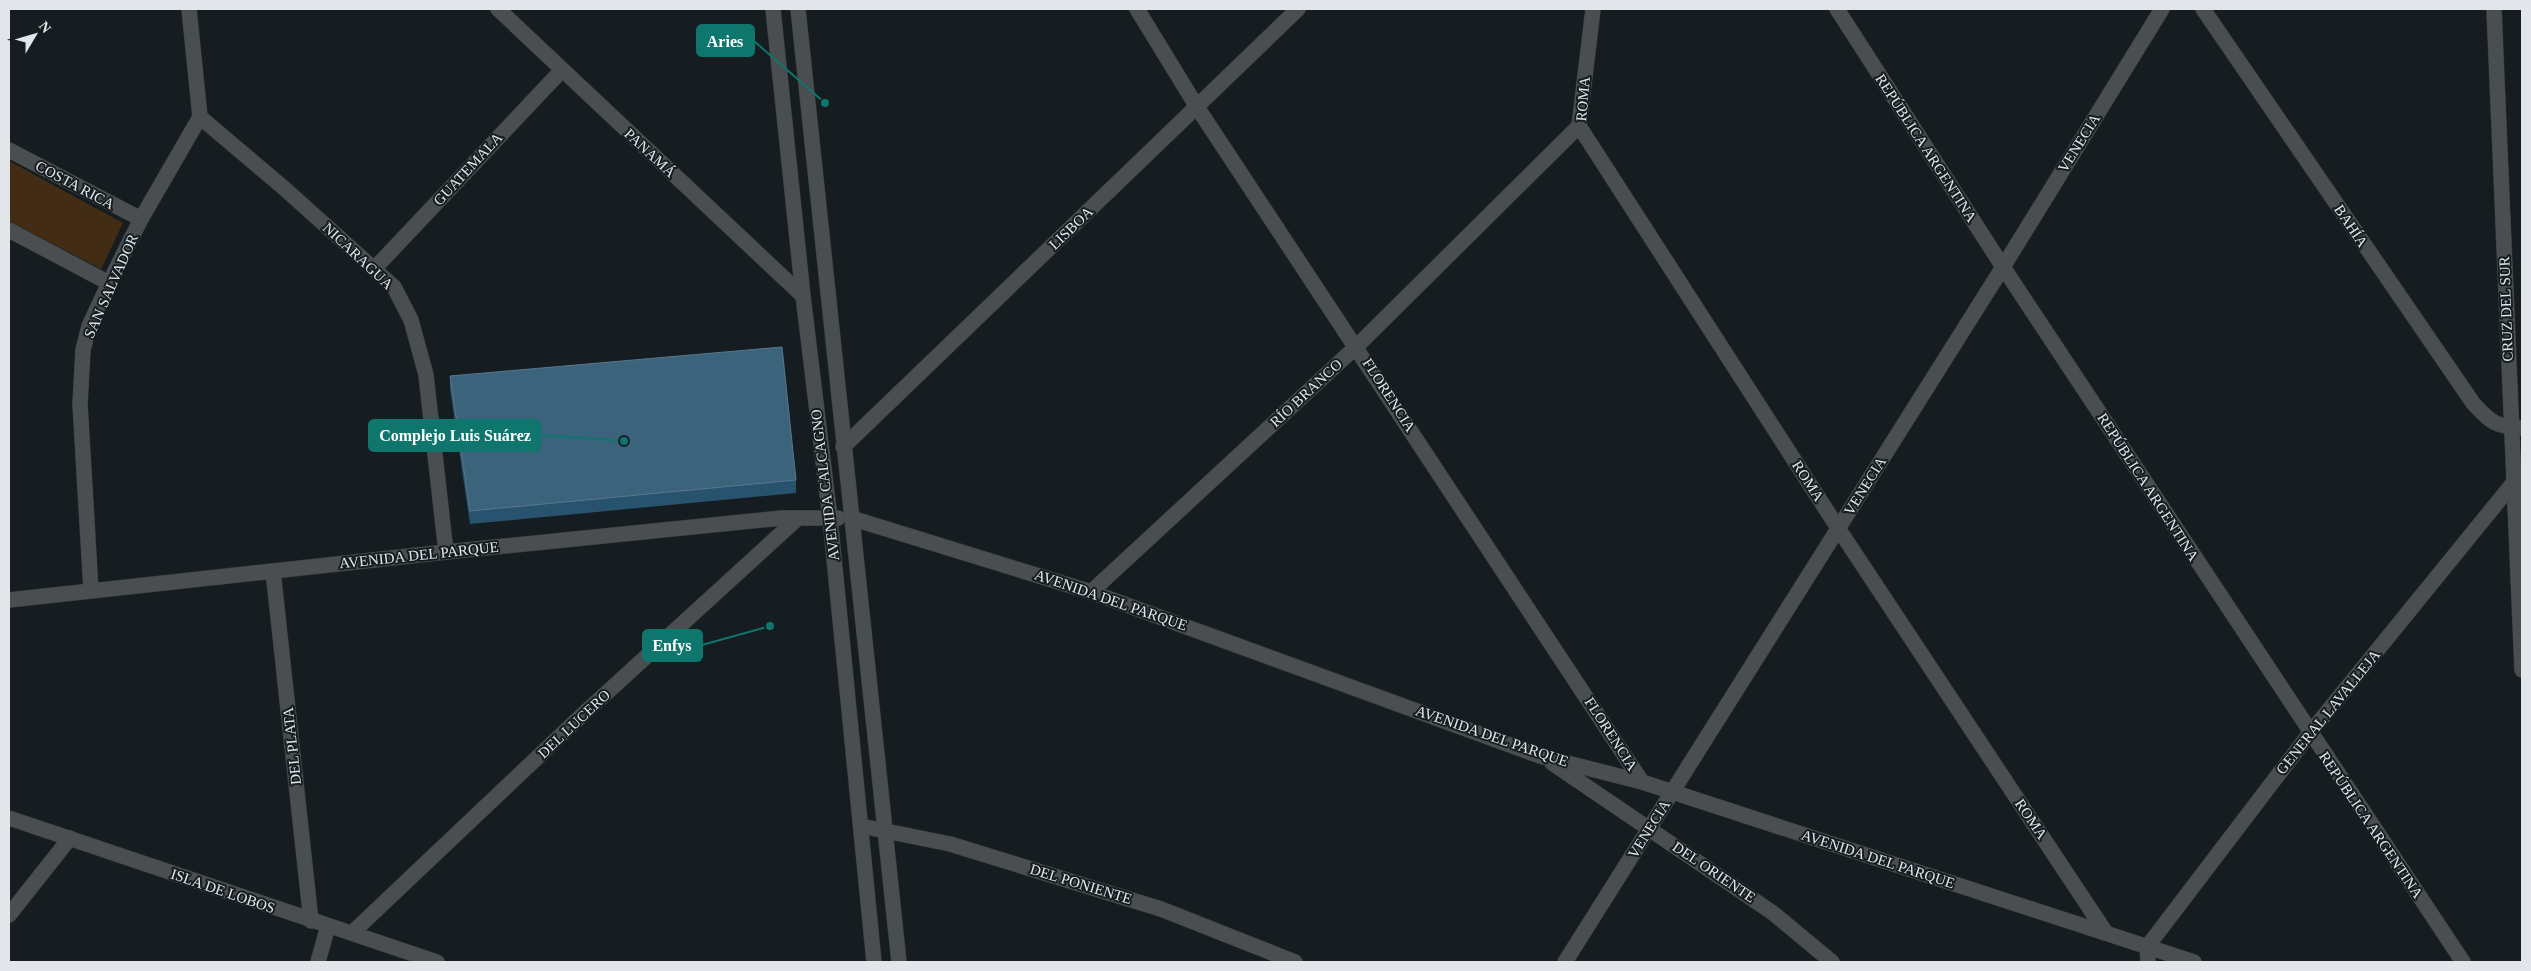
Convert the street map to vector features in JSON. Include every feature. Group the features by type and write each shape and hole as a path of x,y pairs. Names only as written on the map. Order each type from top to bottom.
{"street":[{"path":"189,9 200,117"},
{"name":"PANAMÁ","path":"498,9 803,296"},
{"name":"AVENIDA CALCAGNO","path":"773,9 803,296 830,518 874,962"},
{"name":"AVENIDA CALCAGNO","path":"798,9 899,962"},
{"name":"FLORENCIA","path":"1137,9 1197,107 1357,346 1642,782"},
{"name":"LISBOA","path":"843,447 1298,9"},
{"name":"ROMA","path":"1593,9 1579,126 1838,528 2106,933"},
{"name":"REPÚBLICA ARGENTINA","path":"1837,9 2003,267 2463,962"},
{"name":"VENECIA","path":"1565,962 1651,829 1672,792 2003,267 2162,9"},
{"name":"BAHÍA","path":"2203,9 2473,403 2486,418 2499,426 2517,428"},
{"name":"CRUZ DEL SUR","path":"2494,9 2517,428 2522,670"},
{"name":"GUATEMALA","path":"375,268 562,70"},
{"name":"SAN SALVADOR","path":"91,590 80,375 89,326 142,219 200,117"},
{"name":"NICARAGUA","path":"200,117 394,286 411,320 426,374 446,552"},
{"name":"RÍO BRANCO","path":"1091,592 1357,346 1579,126"},
{"name":"COSTA RICA","path":"9,150 142,219"},
{"path":"9,230 109,283"},
{"name":"GENERAL LAVALLEJA","path":"2147,947 2310,733 2518,482"},
{"name":"AVENIDA DEL PARQUE","path":"9,600 446,552 798,518 851,518 1091,592 1540,756 1642,782 2194,962"},
{"name":"DEL LUCERO","path":"352,933 579,718 798,518"},
{"name":"DEL PLATA","path":"273,571 311,921"},
{"name":"DEL ORIENTE","path":"1540,756 1773,913 1832,962"},
{"name":"ISLA DE LOBOS","path":"9,818 437,962"},
{"name":"DEL PONIENTE","path":"861,826 950,844 1161,909 1295,962"},
{"path":"9,915 70,838"},
{"path":"318,962 328,926"},
{"path":"2147,947 2148,962"}],"shaded area":[{"path":"9,161 123,223 101,269 9,221"}],"building":[{"path":"782,347 796,480 470,511 450,376"}],"place":[{"name":"Aries","path":"825,103"},
{"name":"Complejo Luis Suárez","path":"624,441"},
{"name":"Enfys","path":"770,626"}]}
